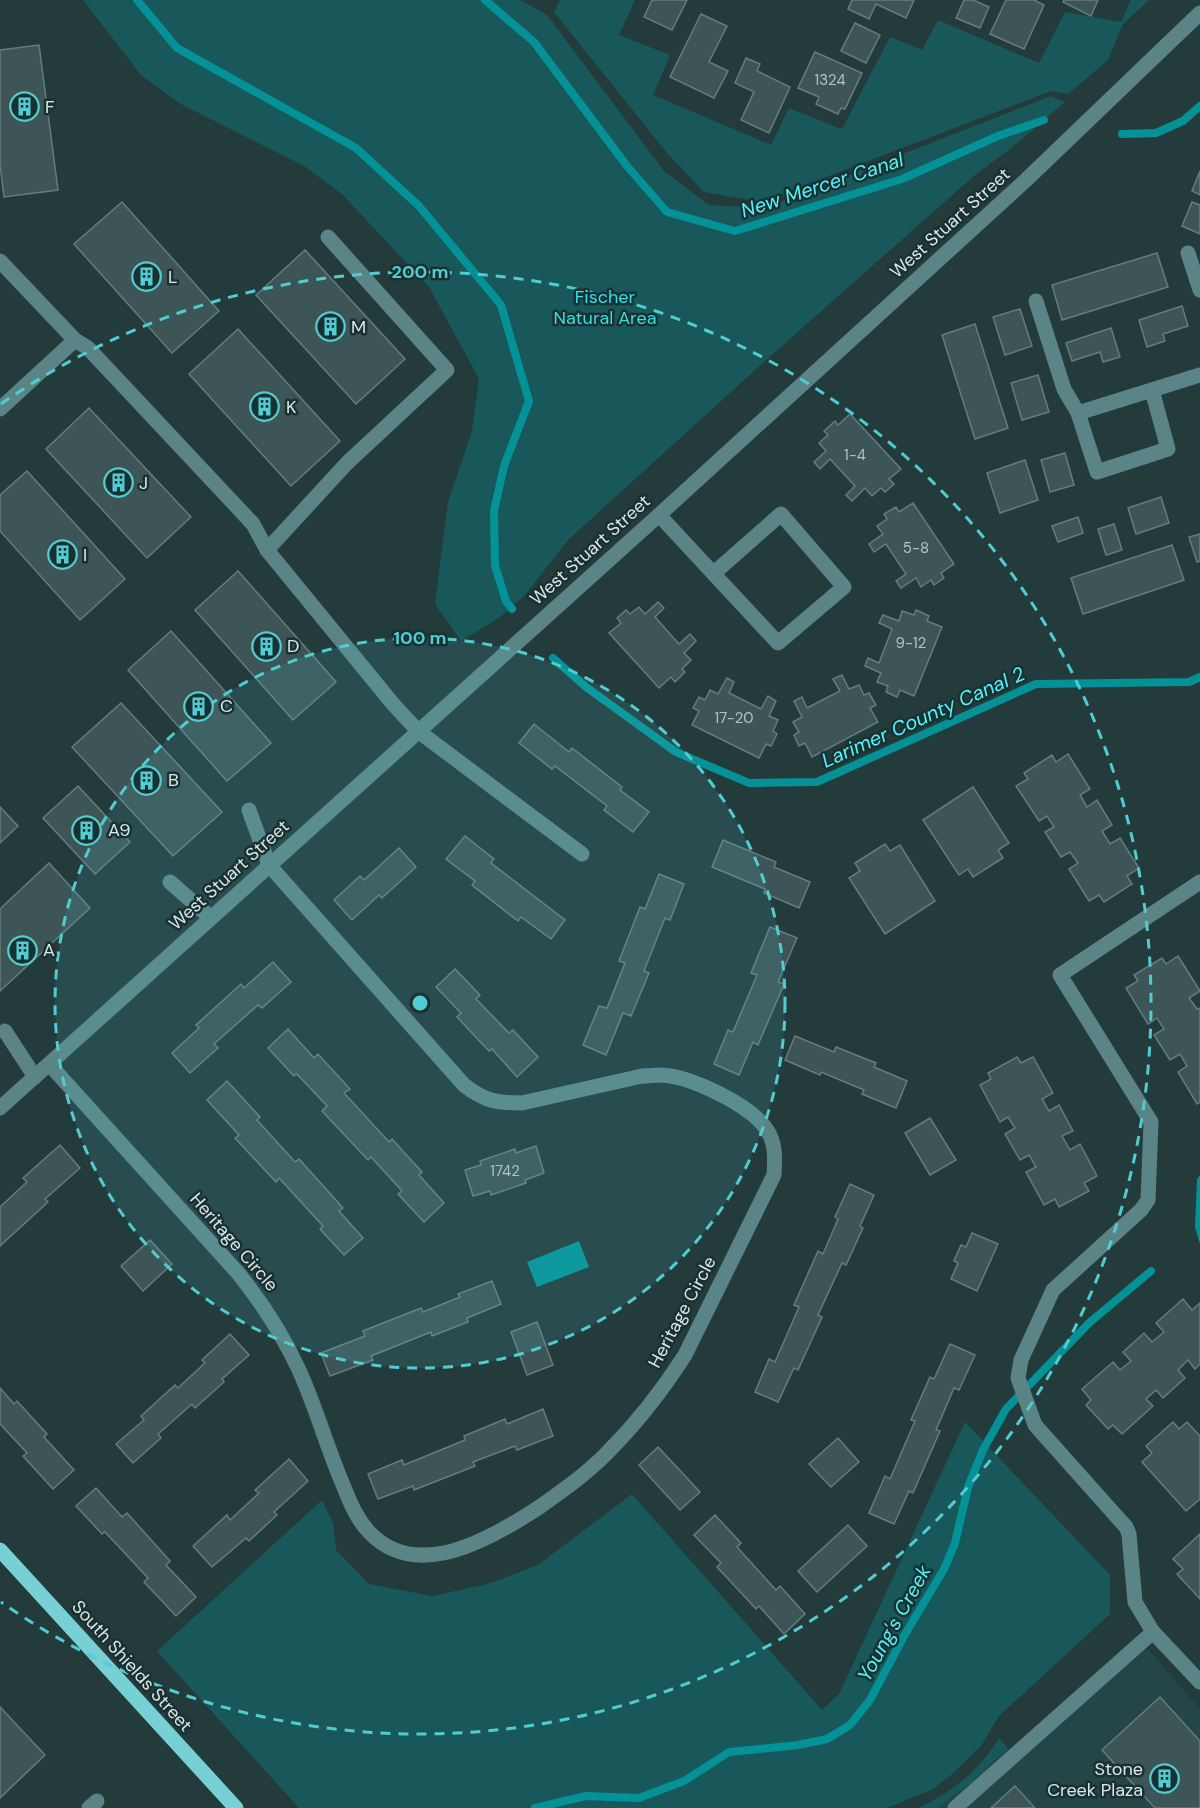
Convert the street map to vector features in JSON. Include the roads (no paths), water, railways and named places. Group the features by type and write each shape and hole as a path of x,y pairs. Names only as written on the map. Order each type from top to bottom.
{"main road":[{"name":"South Shields Street","path":"0,1550 236,1808"}],"street":[{"name":"West Stuart Street","path":"2,1103 35,1077 659,514 1026,180 1200,13"},
{"path":"267,550 347,463 447,370 328,237"},
{"path":"1188,253 1200,290"},
{"path":"0,261 75,340 88,348 253,524 267,550 393,704 418,731 582,854"},
{"path":"1036,301 1064,389 1078,413 1097,472 1168,449 1152,390"},
{"path":"0,409 75,340"},
{"path":"1078,413 1200,375"},
{"path":"659,514 778,643 844,587 781,514 714,573"},
{"path":"249,810 269,865"},
{"name":"Heritage Circle","path":"49,1064 238,1273 259,1300 299,1370 354,1513 368,1532 381,1543 399,1552 415,1555 443,1554 474,1544 505,1529 575,1483 639,1419 668,1382 685,1355 774,1175 774,1150 769,1131 756,1116 732,1100 685,1081 663,1075 642,1076 522,1103 501,1103 483,1099 464,1085 269,865"},
{"path":"170,882 211,918"},
{"path":"1200,882 1060,975 1151,1122 1148,1200 1141,1210 1053,1290 1021,1360 1018,1378 1035,1425 1126,1527 1129,1534 1135,1602 1153,1632 1200,1682"},
{"path":"4,1031 35,1077"},
{"path":"955,1808 1153,1632"}],"waterway":[{"name":"Larimer County Canal 2","path":"137,0 177,48 356,148 419,206 501,305 529,401 504,466 494,511 495,566 506,601 512,609"},
{"name":"New Mercer Canal","path":"485,0 534,42 627,166 667,212 735,231 902,179 998,136 1044,120"},
{"name":"New Mercer Canal","path":"1122,134 1156,133 1183,121 1200,106"},
{"name":"Larimer County Canal 2","path":"553,658 586,687 676,752 749,783 817,782 1036,684 1189,682 1200,677"},
{"name":"Young's Creek","path":"535,1808 586,1796 639,1798 684,1781 729,1752 798,1745 827,1739 850,1725 870,1700 904,1636 944,1569 955,1543 968,1487 983,1450 1006,1409 1089,1323 1151,1271"}],"place":[{"name":"F","path":"24,107"},
{"name":"L","path":"147,277"},
{"name":"M","path":"330,327"},
{"name":"K","path":"265,407"},
{"name":"J","path":"118,483"},
{"name":"I","path":"62,555"},
{"name":"D","path":"266,646"},
{"name":"C","path":"199,706"},
{"name":"B","path":"147,780"},
{"name":"A9","path":"87,830"},
{"name":"A","path":"22,950"},
{"name":"Stone Creek Plaza","path":"1164,1779"}],"park label":[{"name":"Fischer Natural Area","path":"605,307"}]}
